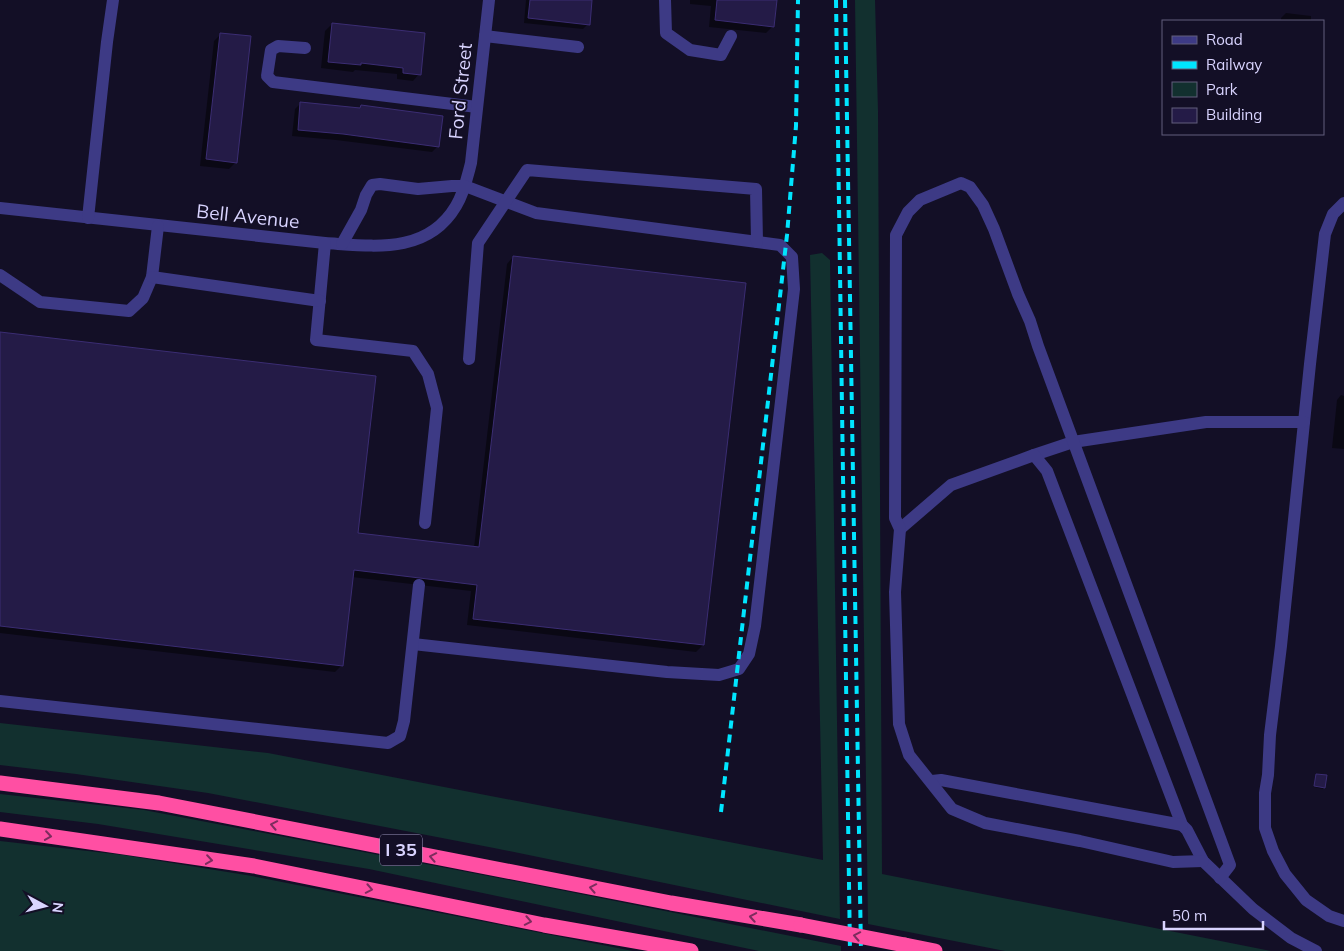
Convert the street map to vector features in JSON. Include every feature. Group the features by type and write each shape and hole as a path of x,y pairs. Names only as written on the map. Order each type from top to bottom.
{"highway":[{"name":"I 35","path":"0,783 160,803 672,903 935,951"},
{"name":"I 35","path":"0,829 254,866 544,924 691,951"}],"street":[{"path":"88,218 113,0"},
{"name":"Ford Street","path":"465,186 471,163 489,0"},
{"path":"665,0 666,33 690,50 721,55 731,36"},
{"path":"485,36 578,47"},
{"path":"305,48 278,46 271,50 267,76 273,82 478,106"},
{"path":"469,359 478,242 527,170 756,189 757,242"},
{"path":"1203,862 1173,862 1080,841 985,823 952,808 910,755 899,724 895,592 900,529 896,518 896,235 908,212 920,200 961,183 970,187 983,205 1030,320 1230,865 1220,878"},
{"path":"342,244 361,210 366,194 372,185 380,184 418,189 465,186 536,213 780,245 792,258 794,289 755,626 749,654 739,669 719,675 667,672 413,644"},
{"name":"Bell Avenue","path":"0,208 158,226 377,247 400,245 421,238 436,230 457,205 465,186"},
{"path":"1344,203 1333,214 1325,234 1265,793 1265,828 1272,851 1284,874 1306,900 1329,916 1344,921"},
{"path":"0,275 40,302 129,311 143,298 152,277 158,226"},
{"path":"325,243 316,340 413,351 428,374 437,408 425,523"},
{"path":"152,277 320,301"},
{"path":"900,529 950,485 1074,442 1206,422 1304,422"},
{"path":"1034,455 1047,471 1182,825 1187,830 1203,862 1253,908 1290,938 1316,951"},
{"path":"0,701 388,743 400,736 404,721 419,585"},
{"path":"932,781 941,780 1182,825"}],"green space":[{"path":"855,0 875,0 878,111 882,874 1271,951 1005,951 868,924"},
{"path":"822,253 830,260 840,919 494,848 208,793 0,765 0,723 268,753 823,860 810,255"},
{"path":"0,794 144,810 841,946 841,951 759,951 369,869 98,824 0,812"},
{"path":"0,841 123,855 252,876 633,951 0,951"}],"building":[{"path":"530,0 592,0 590,25 528,18"},
{"path":"717,0 777,0 774,27 715,20"},
{"path":"332,23 425,33 421,75 403,73 403,68 361,63 361,65 328,62"},
{"path":"220,33 251,36 237,163 206,159"},
{"path":"300,102 360,108 361,105 443,116 439,147 298,130"},
{"path":"513,256 746,283 704,645 473,619 477,585 354,570 343,666 0,626 0,332 376,376 358,533 479,547"},
{"path":"1316,774 1327,775 1325,788 1314,786"}],"railway":[{"path":"721,812 787,235 796,126 798,0"},
{"path":"836,0 850,951"},
{"path":"845,0 861,951"}]}
